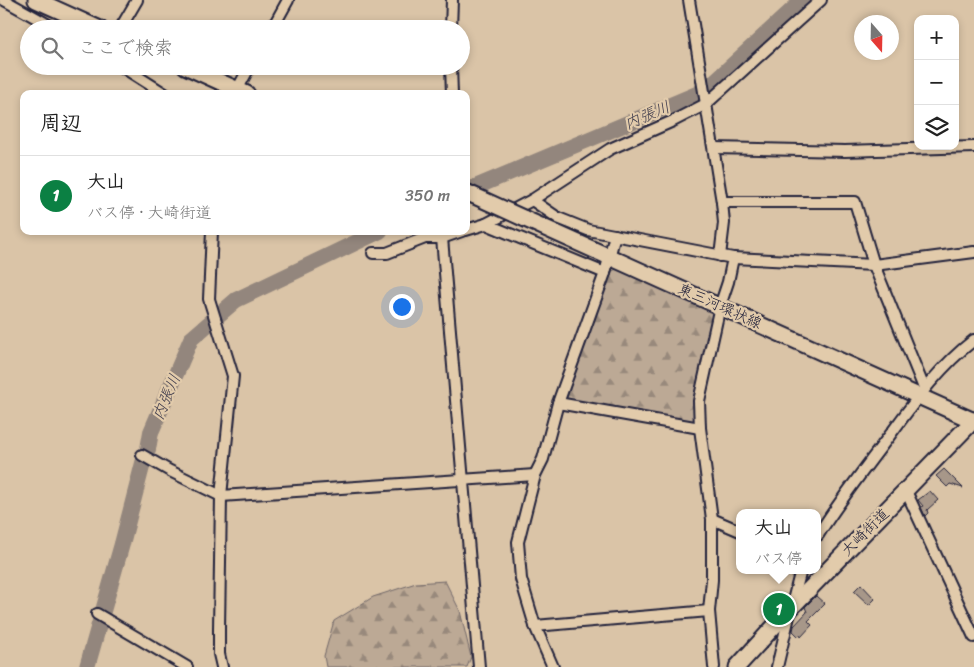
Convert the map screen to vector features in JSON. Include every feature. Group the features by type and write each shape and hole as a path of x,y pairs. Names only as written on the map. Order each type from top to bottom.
{"main road":[{"path":"36,0 80,20"},
{"path":"204,75 238,90"},
{"name":"東三河環状線","path":"470,194 720,306 922,392 974,420"},
{"name":"大崎街道","path":"737,667 791,608 974,420"}],"street":[{"path":"4,0 40,20"},
{"path":"125,20 137,0"},
{"path":"277,20 288,0"},
{"path":"451,20 452,0"},
{"path":"689,0 722,202 724,223 720,256"},
{"path":"470,229 486,224 532,200 610,149 706,104 821,0"},
{"path":"135,75 159,90"},
{"path":"243,90 247,75"},
{"path":"451,75 452,90"},
{"path":"714,148 845,151 974,148"},
{"path":"532,200 558,218 588,230 733,258 874,265 974,252"},
{"path":"722,202 855,202 874,265 922,392"},
{"path":"486,224 605,273"},
{"path":"212,235 210,306 233,376 221,496 219,654 222,667"},
{"path":"373,253 387,253 425,238 442,238 451,235"},
{"path":"553,667 535,626 521,579 518,542 535,475 543,459 558,403 605,273 615,235"},
{"path":"442,238 479,667"},
{"path":"714,667 709,611 712,580 712,518 700,428 700,401 720,306 733,258"},
{"path":"821,530 838,503 922,392 974,340"},
{"path":"558,403 700,428"},
{"path":"142,455 221,496 535,475"},
{"path":"906,491 974,637"},
{"path":"712,518 736,529"},
{"path":"777,667 800,574"},
{"path":"535,626 709,611"},
{"path":"97,614 187,667"}],"green space":[{"path":"617,269 715,313 695,399 694,422 564,400 607,273"},
{"path":"445,581 460,611 471,657 467,667 326,667 324,656 334,621 373,597 416,583"}],"building":[{"path":"944,469 963,488 950,484 947,487 936,476"},
{"path":"930,491 938,500 927,510 928,513 925,516 921,507 923,506 918,500"},
{"path":"861,584 875,599 869,605 854,591"},
{"path":"816,596 825,604 808,621 812,625 801,637 800,635 798,636 793,631 794,626 807,612 805,607"}],"waterway":[{"name":"内張川","path":"470,189 697,94 712,84 803,0"},
{"name":"内張川","path":"87,667 148,449 151,432 191,339 236,300 372,235"}],"place":[{"name":"大山","path":"779,609"}]}
